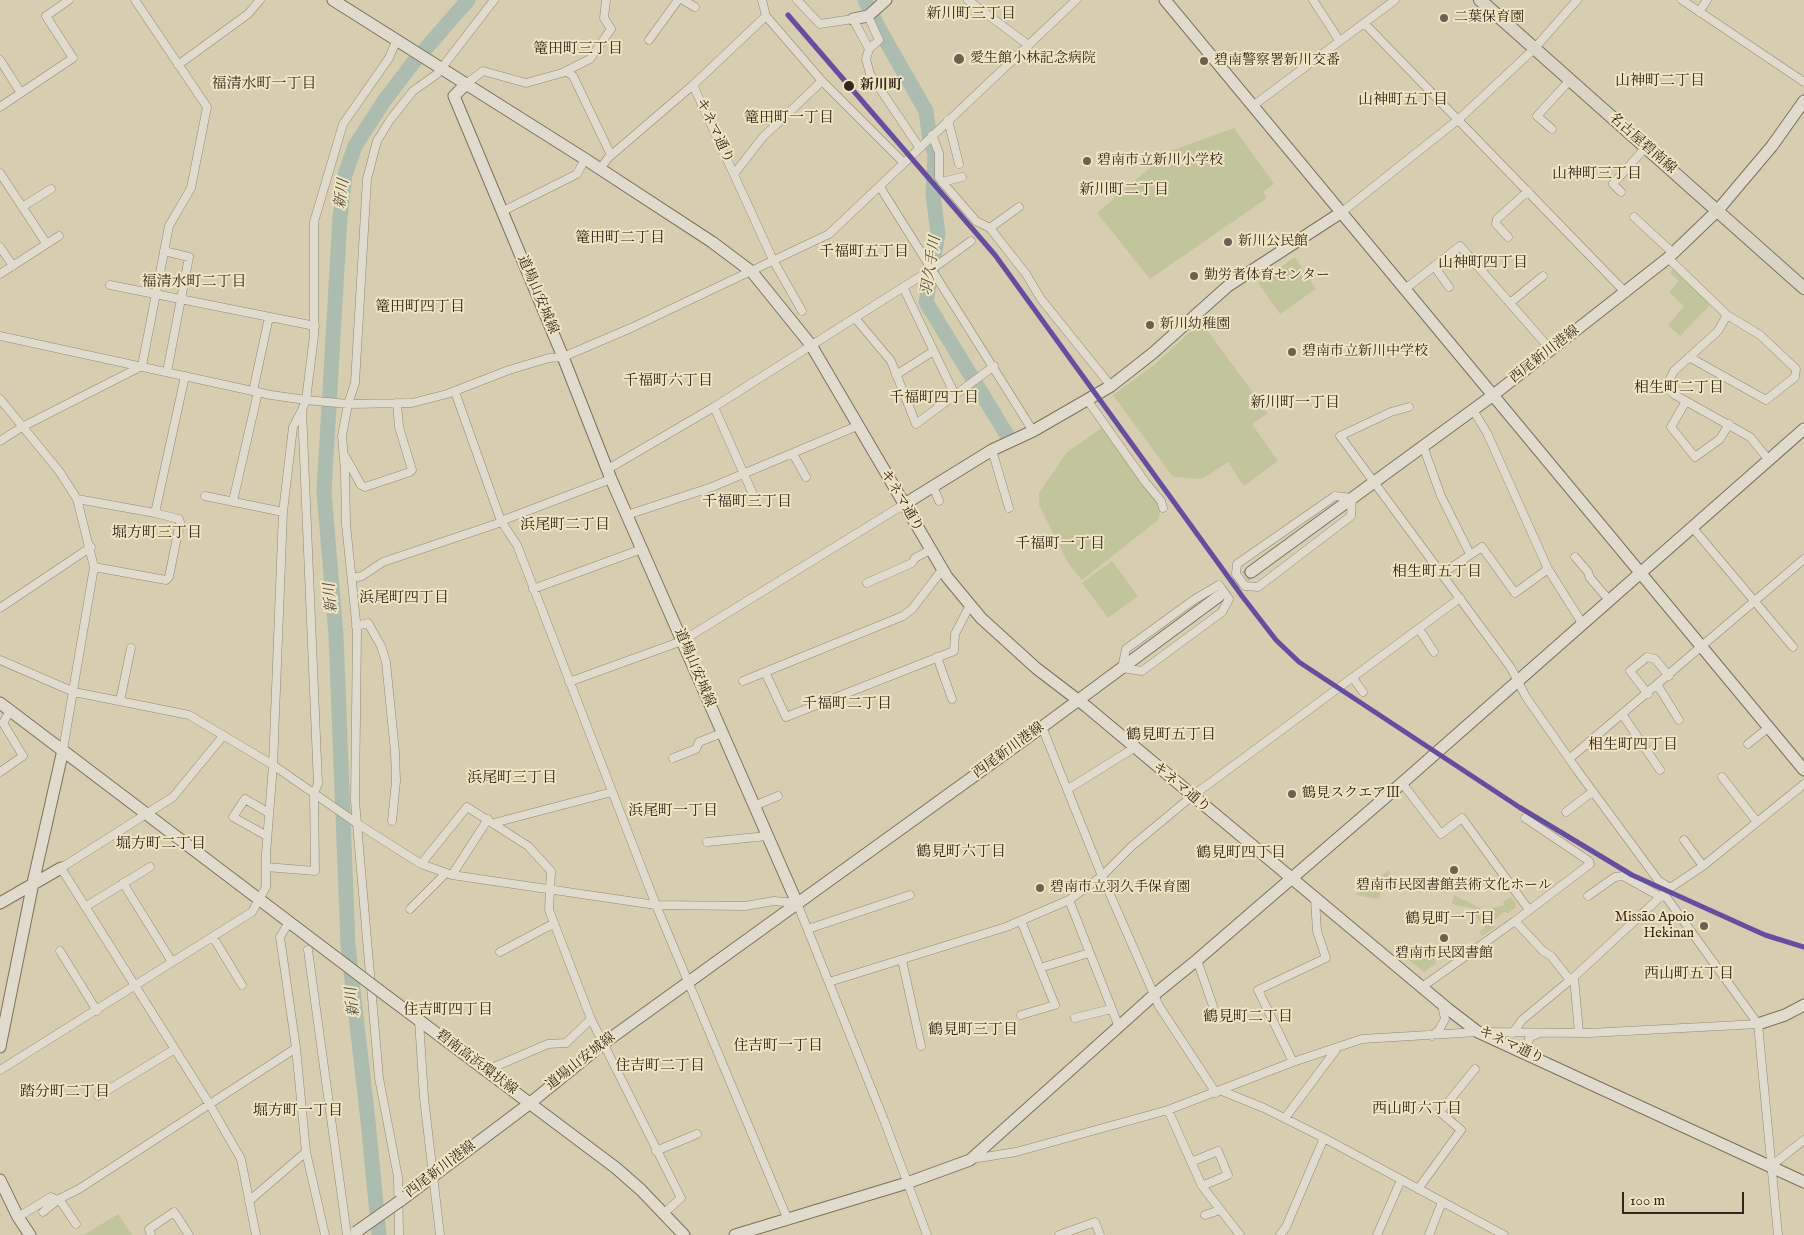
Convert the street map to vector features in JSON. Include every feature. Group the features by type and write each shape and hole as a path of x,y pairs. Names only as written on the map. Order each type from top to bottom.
{"main road":[{"name":"名古屋碧南線","path":"1480,0 1804,288"}],"street":[{"path":"0,107 73,58 46,16 69,0"},
{"path":"135,0 207,106 191,188 169,226 142,366"},
{"path":"178,65 248,14 260,0"},
{"path":"333,0 466,84 483,71 526,83 566,71 590,59 611,28 604,18 606,0"},
{"path":"399,1235 398,1176 379,1078 354,822 356,626 346,524 342,436 346,403 354,384 367,179 377,141 390,120 413,92 439,66 494,0"},
{"path":"649,40 683,0 694,7"},
{"path":"762,0 766,16 822,81 904,163"},
{"path":"797,0 820,24 868,16 886,0"},
{"path":"968,0 1027,44"},
{"path":"0,336 255,391 306,400 346,403 412,403 455,392 509,370 549,358 563,357 752,272 829,234 1027,44 1076,0"},
{"path":"1165,0 1804,770"},
{"path":"1313,0 1340,40"},
{"path":"1254,105 1395,0"},
{"path":"569,682 682,641 992,450 1033,431 1111,386 1153,353 1228,286 1342,212 1460,118 1534,49 1577,0"},
{"path":"1682,0 1804,82"},
{"path":"1699,12 1708,0"},
{"name":"キネマ通り","path":"600,169 611,155 693,85 766,16"},
{"path":"868,16 879,40 869,49 866,59 870,74 919,147"},
{"path":"853,19 869,49"},
{"path":"1365,24 1460,118 1626,293"},
{"path":"0,1070 136,987 252,912 266,887 283,512 292,427 306,400 315,326 314,222 343,124 400,41"},
{"path":"0,60 21,93"},
{"path":"566,71 573,76 611,155"},
{"path":"1552,130 1537,116 1570,80"},
{"path":"734,174 763,137 822,81"},
{"name":"キネマ通り","path":"466,84 712,242 752,272 811,345 902,505 942,570 981,618 1036,668 1078,700 1191,797 1422,987 1478,1032 1804,1182"},
{"name":"道場山安城線","path":"466,84 454,96 563,357 609,474 797,904 604,1043 529,1104"},
{"name":"キネマ通り","path":"693,85 773,260 802,311"},
{"name":"西尾新川港線","path":"1251,572 1492,396 1671,256 1718,210 1772,146 1804,101"},
{"path":"948,120 959,164"},
{"path":"932,135 939,153 939,178 976,221 990,228 1026,274 1041,299 1111,386"},
{"path":"1621,192 1613,184 1646,147"},
{"path":"502,211 577,174 585,159"},
{"path":"0,173 46,243"},
{"path":"942,182 962,177"},
{"path":"880,187 1033,431"},
{"path":"22,207 51,189"},
{"path":"1508,237 1496,224 1497,219 1528,191"},
{"path":"990,228 1019,207"},
{"path":"1634,217 1727,315 1760,336 1796,369 1795,377 1766,400 1689,357"},
{"path":"0,274 59,236"},
{"path":"352,578 362,576 383,562 501,522 609,474 903,288 971,241"},
{"path":"1405,289 1460,246 1551,350"},
{"path":"0,247 13,266"},
{"path":"164,251 189,257 167,372"},
{"path":"1434,266 1449,287"},
{"path":"1510,303 1543,276"},
{"path":"110,285 315,326"},
{"path":"903,288 932,352 955,395"},
{"path":"1727,315 1718,330 1674,371 1666,387 1686,401 1750,437 1768,459"},
{"path":"233,501 269,317"},
{"path":"855,318 891,361 916,424 994,366"},
{"path":"896,375 932,352"},
{"path":"0,441 22,427 142,366"},
{"path":"155,513 185,376"},
{"path":"455,392 501,522 517,545 656,905 788,1220"},
{"path":"0,399 59,471 77,499 91,547 94,567 63,750 33,883 0,1047"},
{"path":"1088,401 1146,483 1161,501 1164,508"},
{"path":"1686,401 1671,426 1695,457 1720,439 1729,424"},
{"path":"344,455 347,457 361,485 365,487 412,470 399,427 396,403"},
{"path":"714,407 756,501"},
{"path":"1409,407 1391,412 1340,436 1443,573 1592,792 1658,880 1665,893 1758,1024 1778,1235"},
{"path":"266,867 315,872 316,795 318,784 302,410"},
{"path":"1473,410 1487,433 1548,569 1582,624"},
{"path":"627,515 712,487 857,426"},
{"path":"970,1160 1155,994 1402,783 1804,429"},
{"path":"1423,446 1441,496 1470,554"},
{"path":"992,450 1009,508"},
{"path":"793,454 806,477"},
{"path":"933,486 939,501"},
{"path":"205,496 283,512"},
{"path":"1335,496 1352,498 1351,516 1258,587 1245,586 1236,574 1237,564 1335,496"},
{"path":"77,499 155,513 179,519 180,522 169,577 166,580 94,567"},
{"path":"1692,527 1793,647"},
{"path":"0,608 91,547"},
{"path":"1443,573 1482,547 1515,593 1548,569"},
{"path":"533,589 642,549"},
{"path":"867,583 912,564 915,558 930,550"},
{"path":"1575,557 1609,600"},
{"path":"1569,759 1658,686 1804,559"},
{"path":"743,681 903,616 912,609 942,570"},
{"path":"1219,585 1229,599 1222,612 1142,671 1122,668 1126,649 1195,599 1219,585"},
{"name":"西尾新川港線","path":"797,904 1042,727 1218,596"},
{"path":"829,982 1021,921 1069,900 1102,876 1132,846 1191,797 1460,598"},
{"path":"765,672 786,717 954,651 954,634 970,605"},
{"path":"356,626 368,623 381,646 386,662 396,752 392,821"},
{"path":"1419,629 1434,652"},
{"path":"120,701 131,648"},
{"path":"1648,694 1630,671 1647,656 1655,659 1669,676"},
{"path":"937,657 952,699"},
{"path":"0,660 74,692 189,715 273,765 354,822 421,864 449,874 656,905 745,906 774,901 797,904 884,1120 927,1235"},
{"path":"1353,678 1364,692"},
{"path":"1658,686 1679,720"},
{"name":"碧南高浜環状線","path":"0,703 487,1070 529,1104"},
{"path":"0,772 23,756 3,723 10,711"},
{"path":"1622,714 1660,770"},
{"path":"1042,727 1102,876 1159,1006 1219,1092 1285,1118 1504,1235"},
{"path":"1748,744 1768,728"},
{"path":"673,758 696,749 699,742 722,733"},
{"path":"2,899 61,868 173,796 223,736"},
{"path":"1068,789 1134,748"},
{"path":"1722,777 1757,822"},
{"path":"1402,783 1441,834 1462,818 1528,910"},
{"path":"1512,1034 1522,1020 1572,978 1665,893 1703,866 1804,784"},
{"path":"410,909 449,874 491,821 612,792"},
{"path":"1566,812 1592,792"},
{"path":"754,806 778,796"},
{"path":"267,836 234,817 245,799 269,813"},
{"path":"421,864 467,807 528,846 551,871 552,890 549,906 554,925 591,1019 681,1198 664,1213"},
{"path":"1422,987 1515,921 1590,864 1589,861 1525,818"},
{"path":"707,842 767,836"},
{"path":"1684,840 1703,866"},
{"path":"85,907 150,867"},
{"path":"61,868 210,1105 241,1160 256,1235"},
{"path":"1588,896 1615,877 1623,876 1665,893"},
{"path":"123,883 172,962"},
{"path":"808,929 910,895"},
{"path":"1293,1062 1258,990 1326,958 1316,931 1315,899"},
{"path":"1069,900 1119,1027"},
{"path":"1021,921 1055,1005 1021,1015"},
{"path":"1515,921 1572,978 1579,1033"},
{"path":"289,922 280,937 296,1048 306,1152 324,1235"},
{"path":"500,952 554,925"},
{"path":"213,937 242,985"},
{"path":"308,950 352,1234"},
{"path":"60,951 97,1011"},
{"path":"1040,968 1089,953"},
{"path":"902,960 922,1046"},
{"path":"1197,960 1213,1006"},
{"path":"1431,1036 1439,1030 1445,1019 1442,1003"},
{"path":"735,1235 907,1183 970,1160 1016,1152 1168,1110 1293,1062 1362,1039 1478,1032 1512,1034 1579,1033 1758,1024 1786,1015 1804,1005"},
{"path":"1075,1018 1111,1009"},
{"path":"487,1070 548,1044 566,1042 591,1019"},
{"path":"419,1020 424,1098 440,1235"},
{"path":"1541,1033 1530,1037 1528,1047 1531,1053 1542,1061"},
{"path":"1285,1118 1338,1047"},
{"path":"43,1212 59,1199 210,1105 296,1048"},
{"path":"98,1096 175,1049"},
{"path":"1418,1190 1461,1130 1440,1112 1475,1069"},
{"path":"529,1104 616,1168 664,1213 684,1235"},
{"name":"西尾新川港線","path":"352,1234 400,1201 529,1104"},
{"path":"1168,1110 1202,1186 1240,1235"},
{"path":"656,1151 697,1134"},
{"path":"1280,1235 1286,1227 1324,1138"},
{"path":"1771,1166 1804,1140"},
{"path":"1191,1162 1218,1151 1228,1175 1202,1186"},
{"path":"249,1201 306,1152"},
{"path":"0,1180 18,1217 30,1235"},
{"path":"1377,1235 1401,1180"},
{"path":"18,1217 51,1197 59,1199 76,1224"},
{"path":"1430,1235 1442,1202"},
{"path":"1205,1215 1220,1210"},
{"path":"151,1235 148,1229 174,1212 189,1235"},
{"path":"1059,1235 1095,1222 1100,1235"}],"green space":[{"path":"1234,128 1274,184 1263,192 1267,198 1150,279 1097,213 1168,152"},
{"path":"1295,257 1316,289 1280,314 1258,283"},
{"path":"1673,269 1710,305 1680,336 1668,325 1684,306 1669,292 1679,281 1670,273"},
{"path":"1201,322 1268,413 1252,424 1278,461 1244,486 1228,462 1202,479 1173,477 1113,395 1153,366"},
{"path":"1103,427 1161,508 1158,520 1082,580 1068,563 1039,505 1039,493 1067,452"},
{"path":"1112,561 1138,596 1108,618 1082,583"},
{"path":"1389,870 1390,874 1382,887 1379,899 1355,895"},
{"path":"1454,895 1480,908 1480,910 1452,904"},
{"path":"1511,897 1516,904 1515,908 1508,913 1504,912 1494,920 1482,911 1504,905 1503,902"},
{"path":"1481,913 1495,927 1482,936 1479,932 1485,928 1475,915"},
{"path":"1401,950 1421,959 1424,955 1434,956 1436,963 1424,972 1400,953"},
{"path":"118,1214 132,1235 84,1235"}],"waterway":[{"name":"新川","path":"379,1235 348,945 336,635 324,492 340,217 345,175 355,146 384,101 413,63 468,0"},
{"name":"羽久手川","path":"865,0 878,27 926,111 930,142 935,153 933,194 938,234 926,302 1007,435"}],"tunnel":[{"path":"1219,596 1251,572"}],"transit line":[{"path":"788,15 995,255 1242,596 1276,640 1299,662 1519,807 1632,875 1765,935 1804,947"}],"place":[{"name":"二葉保育園","path":"1444,18"},
{"name":"愛生館小林記念病院","path":"959,59"},
{"name":"碧南警察署新川交番","path":"1204,61"},
{"name":"新川町","path":"849,86"},
{"name":"碧南市立新川小学校","path":"1087,161"},
{"name":"新川公民館","path":"1228,242"},
{"name":"勤労者体育センター","path":"1194,276"},
{"name":"新川幼稚園","path":"1150,325"},
{"name":"碧南市立新川中学校","path":"1292,352"},
{"name":"鶴見スクエアⅢ","path":"1292,794"},
{"name":"碧南市民図書館芸術文化ホール","path":"1454,870"},
{"name":"碧南市立羽久手保育園","path":"1040,888"},
{"name":"Missão Apoio Hekinan","path":"1704,926"},
{"name":"碧南市民図書館","path":"1444,938"}],"district":[{"name":"新川町三丁目","path":"971,15"},
{"name":"篭田町三丁目","path":"578,50"},
{"name":"山神町二丁目","path":"1660,82"},
{"name":"福清水町一丁目","path":"264,85"},
{"name":"山神町五丁目","path":"1403,101"},
{"name":"篭田町一丁目","path":"789,119"},
{"name":"山神町三丁目","path":"1597,175"},
{"name":"新川町二丁目","path":"1124,191"},
{"name":"篭田町二丁目","path":"620,239"},
{"name":"千福町五丁目","path":"864,253"},
{"name":"山神町四丁目","path":"1483,264"},
{"name":"福清水町二丁目","path":"194,283"},
{"name":"篭田町四丁目","path":"420,308"},
{"name":"千福町六丁目","path":"668,382"},
{"name":"相生町二丁目","path":"1679,389"},
{"name":"千福町四丁目","path":"934,399"},
{"name":"新川町一丁目","path":"1295,404"},
{"name":"千福町三丁目","path":"747,503"},
{"name":"浜尾町二丁目","path":"565,526"},
{"name":"堀方町三丁目","path":"157,534"},
{"name":"千福町一丁目","path":"1060,545"},
{"name":"相生町五丁目","path":"1437,573"},
{"name":"浜尾町四丁目","path":"404,599"},
{"name":"千福町二丁目","path":"847,705"},
{"name":"鶴見町五丁目","path":"1171,736"},
{"name":"相生町四丁目","path":"1633,746"},
{"name":"浜尾町三丁目","path":"512,779"},
{"name":"浜尾町一丁目","path":"673,812"},
{"name":"堀方町二丁目","path":"161,845"},
{"name":"鶴見町六丁目","path":"961,853"},
{"name":"鶴見町四丁目","path":"1241,854"},
{"name":"鶴見町一丁目","path":"1450,920"},
{"name":"西山町五丁目","path":"1689,975"},
{"name":"住吉町四丁目","path":"448,1011"},
{"name":"鶴見町二丁目","path":"1248,1018"},
{"name":"鶴見町三丁目","path":"973,1031"},
{"name":"住吉町一丁目","path":"778,1047"},
{"name":"住吉町二丁目","path":"660,1067"},
{"name":"踏分町二丁目","path":"65,1093"},
{"name":"西山町六丁目","path":"1417,1110"},
{"name":"堀方町一丁目","path":"298,1112"}]}
